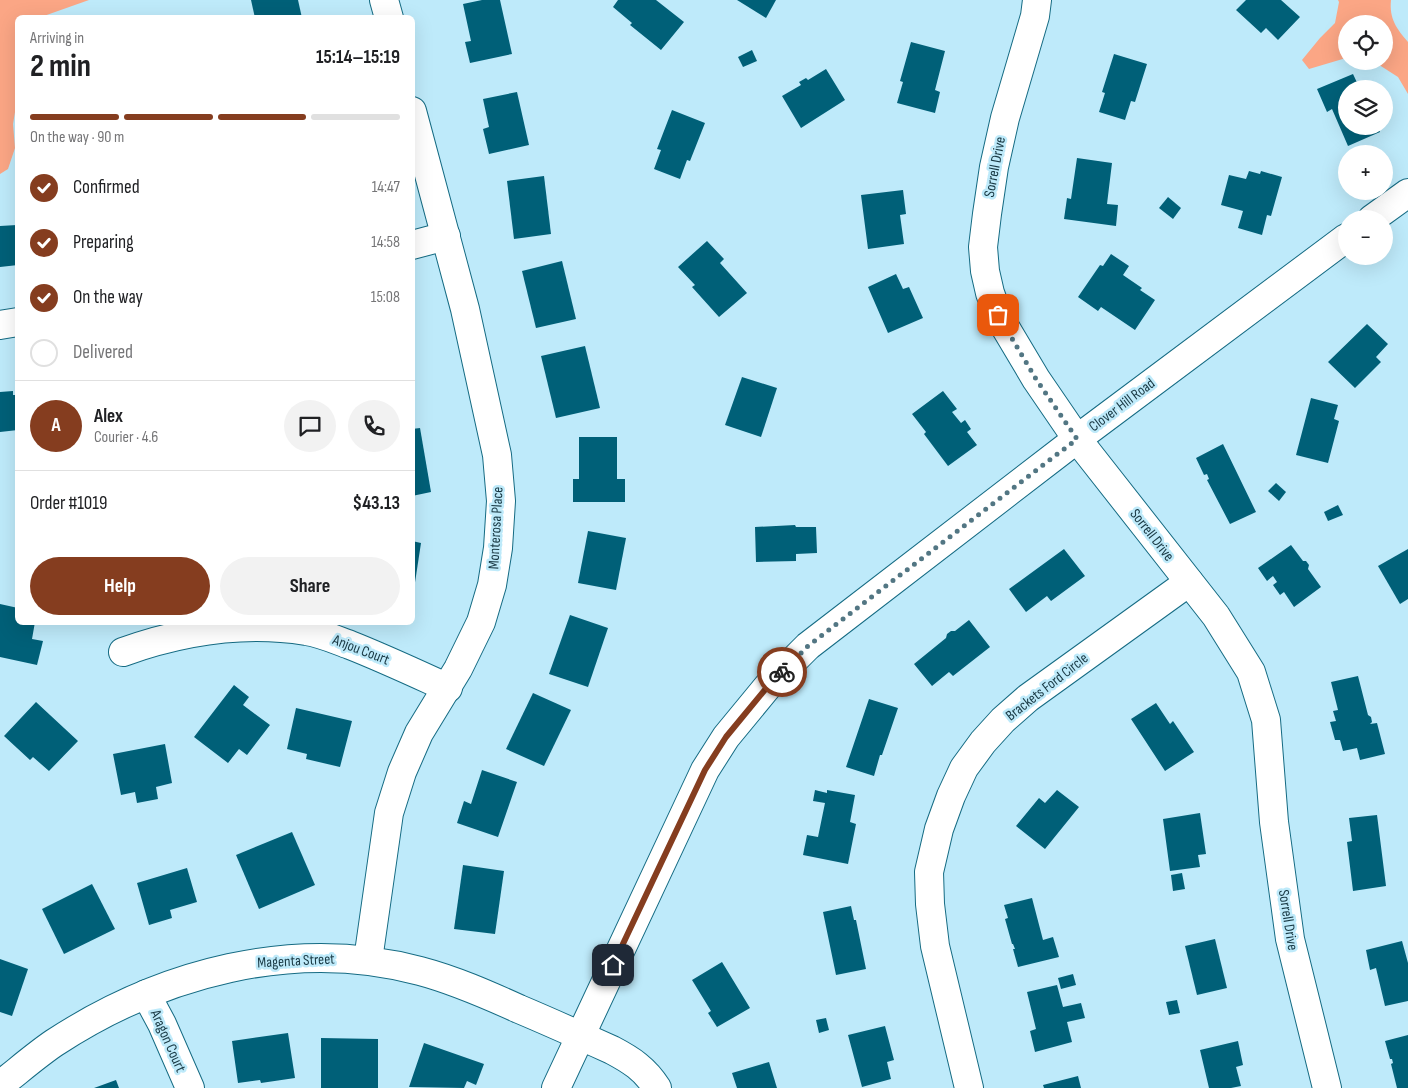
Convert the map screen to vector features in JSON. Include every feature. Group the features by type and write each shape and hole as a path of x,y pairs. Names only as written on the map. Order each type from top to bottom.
{"street":[{"path":"384,0 388,15"},
{"name":"Sorrell Drive","path":"1038,0 1005,118 994,167 983,247 985,270 998,315 1036,379 1077,439 1216,616 1251,672 1266,720 1274,822 1290,939 1327,1088"},
{"name":"Monterosa Place","path":"368,960 389,812 402,772 419,733 448,688 481,622 492,585 498,548 501,501 497,455 465,309 415,121"},
{"path":"1384,210 1408,193"},
{"path":"415,244 446,236"},
{"name":"Clover Hill Road","path":"556,1088 705,770 726,737 768,686 808,646 1077,439 1338,244"},
{"path":"0,324 15,322"},
{"name":"Brackets Ford Circle","path":"969,1088 934,946 930,904 929,872 939,829 951,796 964,768 983,742 1028,698 1189,582"},
{"name":"Anjou Court","path":"123,652 183,634 218,629 254,627 308,631 386,659 448,688"},
{"name":"Magenta Street","path":"0,1085 53,1044 100,1016 146,994 191,978 244,964 284,959 323,958 368,960 420,971 472,988 612,1050 633,1062 651,1078 657,1088"},
{"name":"Aragon Court","path":"146,994 162,1024 190,1088"}],"shaded area":[{"path":"0,0 89,0 47,15 15,15 15,112 13,124 15,148 8,169 0,174"},
{"path":"1338,0 1391,0 1392,15 1338,15 1338,60 1309,69 1302,60 1335,23"},
{"path":"1393,18 1400,33 1408,42 1408,94 1398,77 1387,70 1393,70"}],"building":[{"path":"251,0 298,0 301,15 254,15"},
{"path":"482,0 500,0 512,54 470,63 465,42 471,41 463,4"},
{"path":"618,0 656,0 684,22 661,50 630,25 632,23 613,7"},
{"path":"737,0 776,0 766,18"},
{"path":"1246,0 1281,0 1300,17 1278,40 1266,28 1261,33 1236,10"},
{"path":"911,42 945,51 935,90 940,92 935,113 897,103 903,82 900,81"},
{"path":"752,50 757,61 743,67 738,57"},
{"path":"1114,54 1147,64 1135,102 1131,101 1125,120 1099,112 1105,93 1102,92"},
{"path":"826,69 845,100 801,128 782,96 801,85 799,82 806,78 808,80"},
{"path":"1353,74 1356,80 1339,80"},
{"path":"1338,80 1338,123 1332,109 1327,112 1317,89"},
{"path":"517,92 529,145 489,154 483,129 489,127 483,99"},
{"path":"672,110 705,123 690,161 687,160 680,179 654,169 661,150 657,149"},
{"path":"1343,135 1373,135 1350,145 1348,145"},
{"path":"1077,158 1112,163 1107,204 1118,205 1116,226 1064,219 1067,198 1071,199"},
{"path":"1249,171 1260,174 1261,171 1282,177 1271,216 1267,215 1262,235 1238,228 1243,211 1221,205 1229,175 1246,179"},
{"path":"544,176 551,234 514,239 507,181"},
{"path":"903,190 906,214 900,215 904,244 868,249 861,195"},
{"path":"1168,197 1181,208 1173,219 1159,208"},
{"path":"15,225 15,265 0,267 0,226"},
{"path":"707,241 724,259 720,263 747,293 719,317 692,287 695,285 678,267"},
{"path":"1111,254 1129,266 1123,275 1155,300 1135,330 1101,307 1098,311 1078,297 1100,265 1103,266"},
{"path":"562,261 576,319 536,328 522,271"},
{"path":"896,274 903,289 909,287 923,318 888,333 868,287"},
{"path":"1367,324 1388,344 1376,357 1381,362 1355,388 1328,362"},
{"path":"585,346 600,408 556,418 541,356"},
{"path":"742,377 777,388 761,437 725,425"},
{"path":"13,391 13,395 15,395 15,430 0,432 0,392"},
{"path":"943,391 957,409 952,412 961,423 965,420 971,429 967,432 977,445 948,466 924,434 926,432 912,414"},
{"path":"1311,398 1338,405 1334,419 1339,421 1328,463 1296,455"},
{"path":"420,428 431,492 415,495 415,429"},
{"path":"579,437 617,437 617,479 625,479 625,502 573,502 573,479 579,479"},
{"path":"1223,444 1256,512 1230,524 1207,480 1209,479 1207,474 1204,475 1196,458"},
{"path":"1276,483 1286,492 1279,501 1268,491"},
{"path":"1338,505 1343,515 1328,521 1324,512"},
{"path":"795,525 796,527 816,527 817,553 796,554 796,561 756,562 755,527"},
{"path":"588,531 626,538 616,590 578,583"},
{"path":"415,542 421,543 415,582"},
{"path":"1291,545 1303,561 1306,561 1309,565 1308,569 1321,587 1294,607 1284,592 1280,595 1273,585 1277,582 1273,576 1267,581 1258,568"},
{"path":"1064,549 1085,576 1051,601 1047,596 1026,612 1009,589"},
{"path":"1408,549 1408,599 1400,604 1378,566"},
{"path":"0,604 15,607 15,625 34,625 32,639 43,641 37,665 0,657"},
{"path":"570,615 608,628 588,687 549,674"},
{"path":"969,620 990,647 953,676 949,672 932,686 914,664 946,638 947,634 955,631"},
{"path":"1358,676 1368,715 1371,717 1372,722 1370,724 1377,723 1385,754 1360,760 1357,748 1343,751 1340,740 1335,740 1330,722 1336,721 1333,711 1338,710 1331,682"},
{"path":"234,685 249,697 243,705 270,725 247,755 239,749 228,763 194,737"},
{"path":"533,693 571,710 544,766 506,749"},
{"path":"869,699 898,708 874,776 846,767"},
{"path":"36,702 78,741 49,771 33,757 30,760 4,736"},
{"path":"1156,703 1170,724 1173,721 1194,752 1165,771 1131,719"},
{"path":"296,708 352,721 340,767 306,759 307,754 287,749"},
{"path":"165,744 172,783 156,787 158,799 137,803 135,792 121,795 113,754"},
{"path":"482,770 517,782 498,837 457,823 464,801 471,804"},
{"path":"815,790 855,795 850,822 856,824 848,864 803,855 807,835 818,837 825,803 813,801"},
{"path":"1057,790 1079,807 1045,849 1016,826 1039,798 1045,803"},
{"path":"1200,813 1206,854 1198,855 1200,867 1170,871 1163,819"},
{"path":"1377,815 1386,886 1353,891 1347,842 1352,841 1349,818"},
{"path":"292,832 315,885 259,909 236,855"},
{"path":"463,865 504,871 495,934 454,929"},
{"path":"187,868 197,902 170,910 172,918 149,925 137,883"},
{"path":"1182,873 1185,889 1173,891 1171,875"},
{"path":"92,884 115,929 64,954 42,909"},
{"path":"1032,898 1043,940 1053,937 1059,957 1018,967 1013,949 1015,949 1005,919 1008,918 1004,905"},
{"path":"851,906 854,920 856,920 866,969 836,975 823,912"},
{"path":"1215,939 1227,988 1197,995 1185,946"},
{"path":"1402,941 1408,963 1408,1001 1385,1006 1376,968 1370,970 1366,950"},
{"path":"0,959 28,969 12,1016 0,1012"},
{"path":"722,962 750,1008 717,1027 708,1013 711,1011 692,980"},
{"path":"1073,974 1076,985 1061,989 1058,978"},
{"path":"1057,985 1063,1007 1081,1003 1085,1018 1067,1022 1072,1042 1035,1052 1030,1031 1036,1029 1027,992"},
{"path":"1177,1000 1180,1013 1169,1015 1166,1002"},
{"path":"826,1018 829,1030 819,1033 816,1020"},
{"path":"885,1026 894,1060 887,1062 891,1079 862,1087 848,1035"},
{"path":"288,1033 295,1078 261,1083 260,1080 238,1083 232,1041"},
{"path":"1408,1035 1408,1088 1397,1088 1391,1064 1393,1063 1392,1059 1390,1059 1385,1041"},
{"path":"321,1038 378,1039 378,1088 321,1088"},
{"path":"1238,1041 1243,1065 1236,1067 1241,1086 1209,1088 1200,1050"},
{"path":"424,1043 484,1064 476,1085 467,1081 464,1088 409,1087"},
{"path":"769,1062 777,1088 737,1088 732,1073"},
{"path":"1078,1076 1081,1088 1044,1088 1043,1085"},
{"path":"116,1080 119,1088 94,1088"}],"way so far":[{"path":"782,672 808,646 1077,439 1036,379 998,315"}],"route":[{"path":"613,965 705,770 726,737 782,672"}]}
